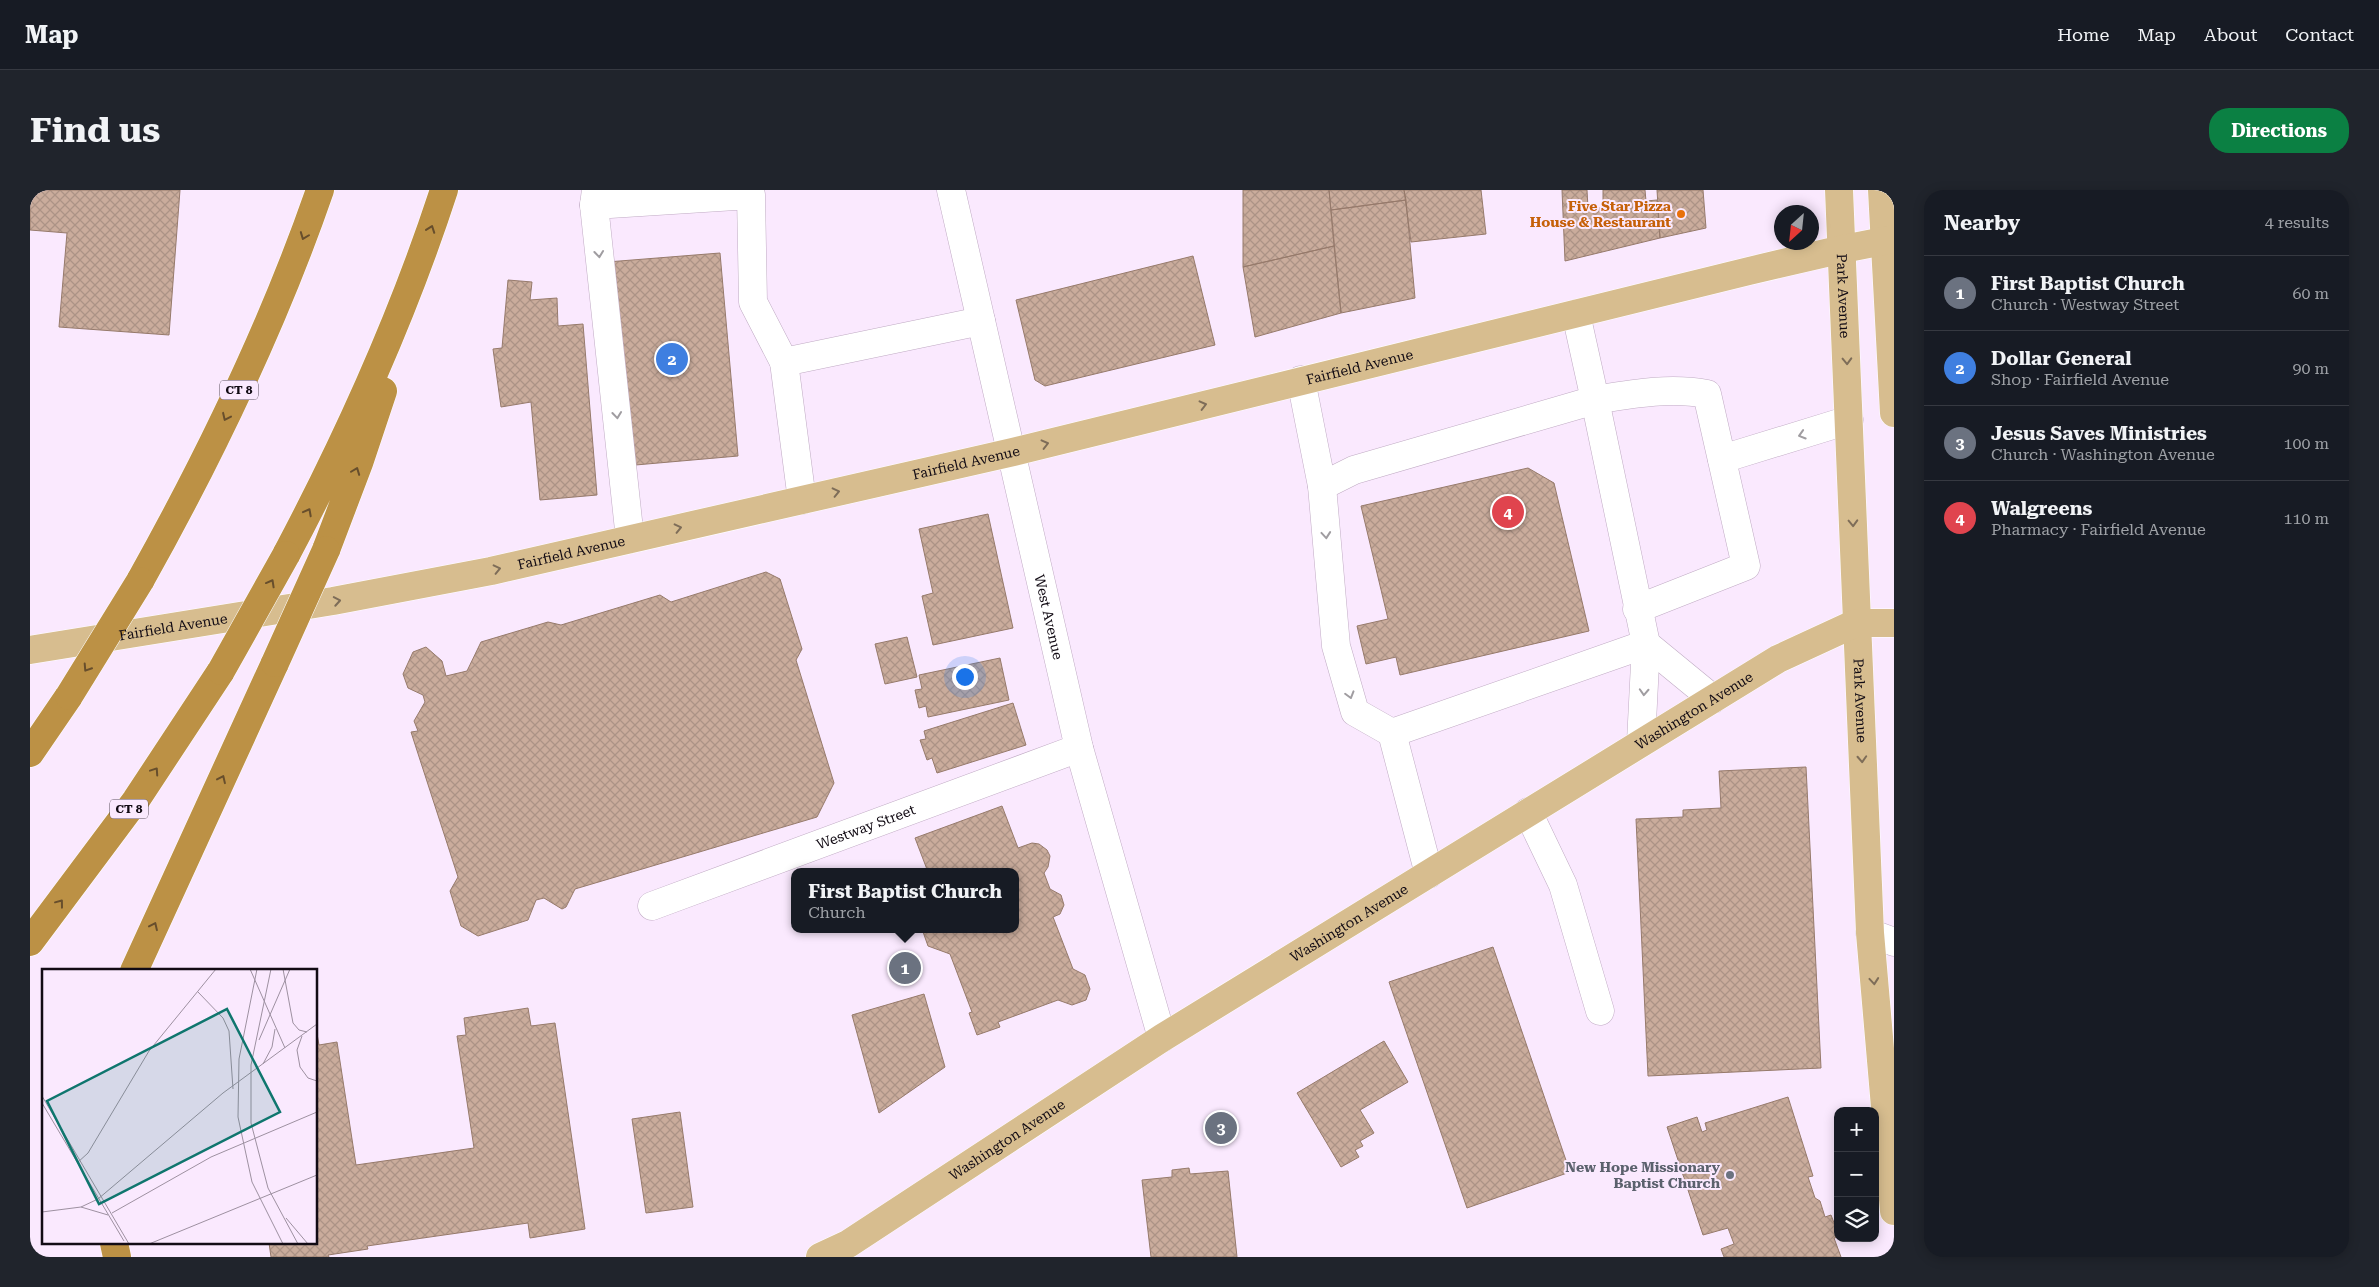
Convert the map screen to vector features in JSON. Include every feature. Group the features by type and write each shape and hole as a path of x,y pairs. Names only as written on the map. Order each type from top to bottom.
{"highway":[{"name":"CT 8","path":"30,753 70,696 140,581 224,423 266,330 320,190"},
{"name":"CT 8","path":"30,942 136,800 221,671 286,555 348,430 395,325 444,190"},
{"path":"135,969 326,550 359,463 388,377 416,268"},
{"path":"30,736 70,696"},
{"path":"114,1244 117,1257"}],"main road":[{"name":"Park Avenue","path":"1839,190 1843,249 1856,623 1882,937 1894,1211"},
{"path":"1882,190 1890,240 1894,412"},
{"name":"Fairfield Avenue","path":"30,650 416,587 1013,452 1301,380 1843,249 1890,240"},
{"name":"Washington Avenue","path":"820,1257 851,1250 1162,1038 1778,659 1856,623 1894,623"}],"street":[{"name":"West Avenue","path":"951,190 1013,452 1079,748 1162,1038"},
{"path":"630,539 595,198 750,195 753,302 784,362 802,500"},
{"path":"1576,314 1637,609 1646,644 1641,742"},
{"path":"784,362 981,320"},
{"path":"1301,380 1322,486 1336,646 1355,712 1392,734 1429,874"},
{"path":"1322,486 1354,470 1595,400 1644,392 1684,390 1707,394 1746,566 1637,609"},
{"path":"1722,459 1849,420"},
{"path":"1392,734 1646,644"},
{"path":"1646,644 1713,699"},
{"name":"Westway Street","path":"652,906 1079,748"},
{"path":"1528,812 1563,885 1600,1011"}],"building":[{"path":"30,190 180,190 169,335 59,327 67,233 30,230"},
{"path":"1243,190 1329,190 1334,246 1243,267"},
{"path":"1329,190 1404,190 1406,200 1331,210"},
{"path":"1404,190 1481,190 1486,234 1411,242"},
{"path":"1562,190 1587,190 1588,208 1603,208 1603,190 1645,190 1646,201 1657,200 1660,238 1565,261"},
{"name":"Five Star Pizza House & Restaurant","path":"1657,190 1703,190 1706,228 1660,238"},
{"path":"1406,200 1415,298 1341,313 1331,210"},
{"path":"1334,246 1341,313 1255,337 1243,267"},
{"path":"720,253 738,456 624,466 607,262"},
{"path":"1193,256 1215,345 1045,386 1035,380 1016,300"},
{"path":"508,280 532,282 530,300 557,298 558,326 583,324 597,495 540,500 531,402 501,407 493,349 502,348"},
{"path":"1528,468 1554,483 1589,631 1400,675 1396,657 1366,664 1357,626 1388,619 1361,506"},
{"path":"988,514 1013,628 933,645 922,596 933,593 919,529"},
{"path":"766,572 780,579 802,649 796,660 834,783 817,817 575,889 566,907 562,909 544,898 536,900 528,920 478,936 461,926 450,891 458,877 411,732 418,731 414,721 425,702 423,695 408,688 403,674 413,652 426,647 442,661 446,676 467,671 481,642 548,622 561,625 660,595 671,602"},
{"path":"907,637 917,677 885,684 875,644"},
{"path":"1000,658 1009,700 928,717 926,706 919,708 915,690 922,689 919,675"},
{"path":"1013,703 1026,745 937,773 932,758 927,760 920,740 926,739 924,731"},
{"path":"1806,767 1821,1068 1648,1076 1636,819 1683,817 1683,810 1721,808 1719,771"},
{"path":"1002,806 1018,848 1032,843 1039,844 1047,850 1050,856 1048,867 1044,873 1050,889 1061,895 1064,905 1060,914 1053,917 1073,969 1085,975 1090,989 1086,1000 1072,1005 1058,1000 998,1022 1000,1027 977,1035 969,1013 972,1012 950,954 928,946 923,933 1019,933 1019,868 926,868 915,838"},
{"path":"1493,947 1570,1172 1467,1208 1389,982"},
{"path":"924,994 945,1067 879,1113 852,1015"},
{"path":"528,1008 531,1026 555,1023 585,1229 530,1238 528,1223 367,1246 368,1249 328,1255 329,1257 271,1257 269,1244 318,1244 318,1039 319,1045 337,1042 356,1165 474,1148 457,1036 466,1035 464,1018"},
{"path":"1384,1041 1408,1082 1360,1110 1374,1133 1360,1141 1363,1146 1355,1150 1359,1157 1341,1167 1297,1093"},
{"path":"1788,1097 1813,1176 1808,1177 1815,1198 1820,1201 1825,1217 1831,1215 1834,1223 1834,1242 1841,1257 1724,1257 1721,1249 1734,1244 1728,1228 1703,1235 1667,1127 1697,1117 1702,1132 1707,1130 1705,1123"},
{"path":"680,1112 693,1207 646,1213 632,1119"},
{"path":"1189,1168 1190,1174 1228,1171 1237,1257 1151,1257 1142,1180 1172,1177 1172,1170"}],"place":[{"name":"Five Star Pizza House & Restaurant","path":"1681,214"},
{"name":"Dollar General","path":"672,359"},
{"name":"Walgreens","path":"1508,512"},
{"name":"First Baptist Church","path":"905,968"},
{"name":"Jesus Saves Ministries","path":"1221,1128"},
{"name":"New Hope Missionary Baptist Church","path":"1730,1175"}]}
